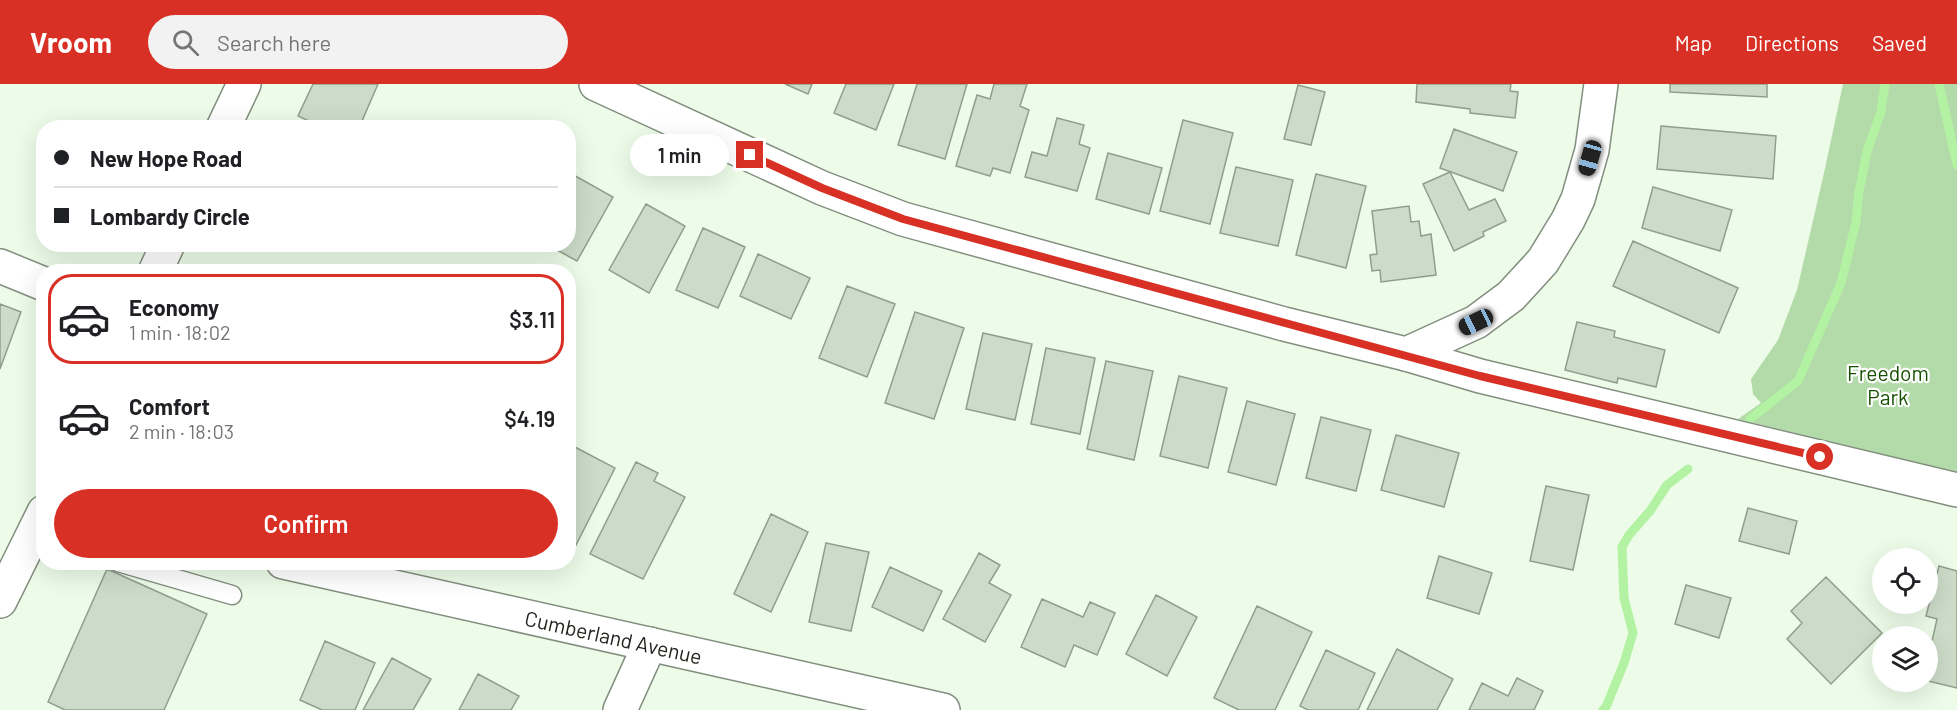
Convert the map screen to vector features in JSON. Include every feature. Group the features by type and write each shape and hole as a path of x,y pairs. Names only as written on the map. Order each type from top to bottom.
{"street":[{"path":"227,120 244,84"},
{"path":"596,84 822,188 903,219 1480,376 1957,490"},
{"path":"1406,354 1476,322 1511,296 1543,261 1578,199 1592,150 1601,84"},
{"path":"0,266 36,281"},
{"path":"0,601 36,528"},
{"name":"Cumberland Avenue","path":"356,570 374,572 650,644 943,710"},
{"path":"620,710 650,644"}],"lane":[{"path":"146,570 232,595"}],"green space":[{"name":"Freedom Park","path":"1843,84 1957,84 1957,473 1738,419 1761,403 1753,394 1751,379 1778,340 1797,290"}],"building":[{"path":"313,84 378,84 362,120 307,120 298,116"},
{"path":"785,84 812,84 808,94"},
{"path":"846,84 894,84 876,130 834,113"},
{"path":"917,84 967,84 945,159 898,145"},
{"path":"994,84 1027,84 1020,106 1029,110 1010,173 993,168 990,176 956,166 977,95 990,99"},
{"path":"1417,84 1511,84 1510,91 1518,92 1515,118 1470,113 1470,109 1416,102"},
{"path":"1670,84 1767,84 1767,97 1670,92"},
{"path":"1298,85 1325,92 1311,145 1284,139"},
{"path":"1057,118 1084,125 1079,144 1090,148 1077,191 1025,177 1032,152 1047,156"},
{"path":"1183,120 1233,133 1210,224 1160,211"},
{"path":"1661,126 1776,136 1773,179 1657,169"},
{"path":"1454,129 1517,152 1503,191 1440,168"},
{"path":"1108,153 1162,168 1149,214 1096,199"},
{"path":"1236,167 1293,180 1278,246 1220,233"},
{"path":"1450,172 1469,210 1495,199 1506,221 1483,232 1484,236 1454,251 1423,184"},
{"path":"1316,174 1366,186 1346,268 1296,255"},
{"path":"576,176 613,197 577,261 561,252 576,252"},
{"path":"1653,187 1732,210 1720,251 1642,228"},
{"path":"646,204 685,226 649,293 609,270"},
{"path":"1409,206 1411,222 1419,221 1421,236 1431,234 1436,275 1381,282 1380,270 1372,271 1370,255 1377,254 1372,211"},
{"path":"703,228 745,247 718,308 676,290"},
{"path":"1633,241 1738,288 1719,333 1613,286"},
{"path":"758,254 810,278 791,319 740,296"},
{"path":"847,286 895,304 867,377 819,358"},
{"path":"0,304 21,312 0,369"},
{"path":"915,312 964,328 934,419 885,403"},
{"path":"1577,322 1615,331 1614,337 1665,350 1656,387 1618,378 1617,383 1565,370"},
{"path":"983,333 1032,344 1015,420 966,409"},
{"path":"1046,348 1095,358 1080,434 1031,424"},
{"path":"1106,361 1153,371 1134,460 1087,449"},
{"path":"1179,376 1227,388 1208,468 1160,456"},
{"path":"1247,401 1295,414 1276,485 1228,472"},
{"path":"1321,417 1371,430 1356,491 1306,478"},
{"path":"1396,435 1459,453 1444,507 1381,490"},
{"path":"576,448 615,468 576,545"},
{"path":"636,462 658,473 654,481 685,497 643,579 590,554"},
{"path":"1546,486 1589,495 1573,570 1530,561"},
{"path":"1748,508 1797,521 1789,554 1739,541"},
{"path":"771,514 808,532 771,612 734,594"},
{"path":"826,543 869,552 851,631 809,622"},
{"path":"979,553 1000,565 989,583 1011,595 985,642 943,619"},
{"path":"1439,556 1492,573 1479,614 1427,598"},
{"path":"1939,566 1957,571 1957,688 1938,683 1937,619 1926,616 1927,614 1938,614"},
{"path":"890,567 942,591 923,631 872,607"},
{"path":"107,570 207,614 164,710 65,710 48,702"},
{"path":"1826,577 1875,626 1872,626 1872,643 1831,684 1787,639 1802,623 1791,611"},
{"path":"1686,585 1731,598 1719,638 1675,624"},
{"path":"1156,595 1197,617 1167,676 1126,654"},
{"path":"1042,599 1083,617 1090,602 1115,613 1097,655 1074,645 1065,667 1021,647"},
{"path":"1257,606 1312,632 1275,710 1239,710 1214,698"},
{"path":"325,641 375,663 355,710 322,710 300,700"},
{"path":"1397,649 1453,679 1437,710 1367,710"},
{"path":"1326,650 1375,673 1358,710 1308,710 1300,706"},
{"path":"392,658 431,679 413,710 363,710"},
{"path":"478,674 519,696 511,710 459,710"},
{"path":"1517,678 1543,691 1534,710 1469,710 1482,683 1508,696"}],"waterway":[{"path":"1750,419 1798,381 1841,283 1856,222 1867,151 1881,112 1885,84"},
{"path":"1939,84 1957,165"},
{"path":"1603,710 1624,663 1633,633 1624,598 1622,547 1667,485 1688,469"}],"route":[{"path":"750,155 822,188 903,219 1480,376 1820,457"}]}
